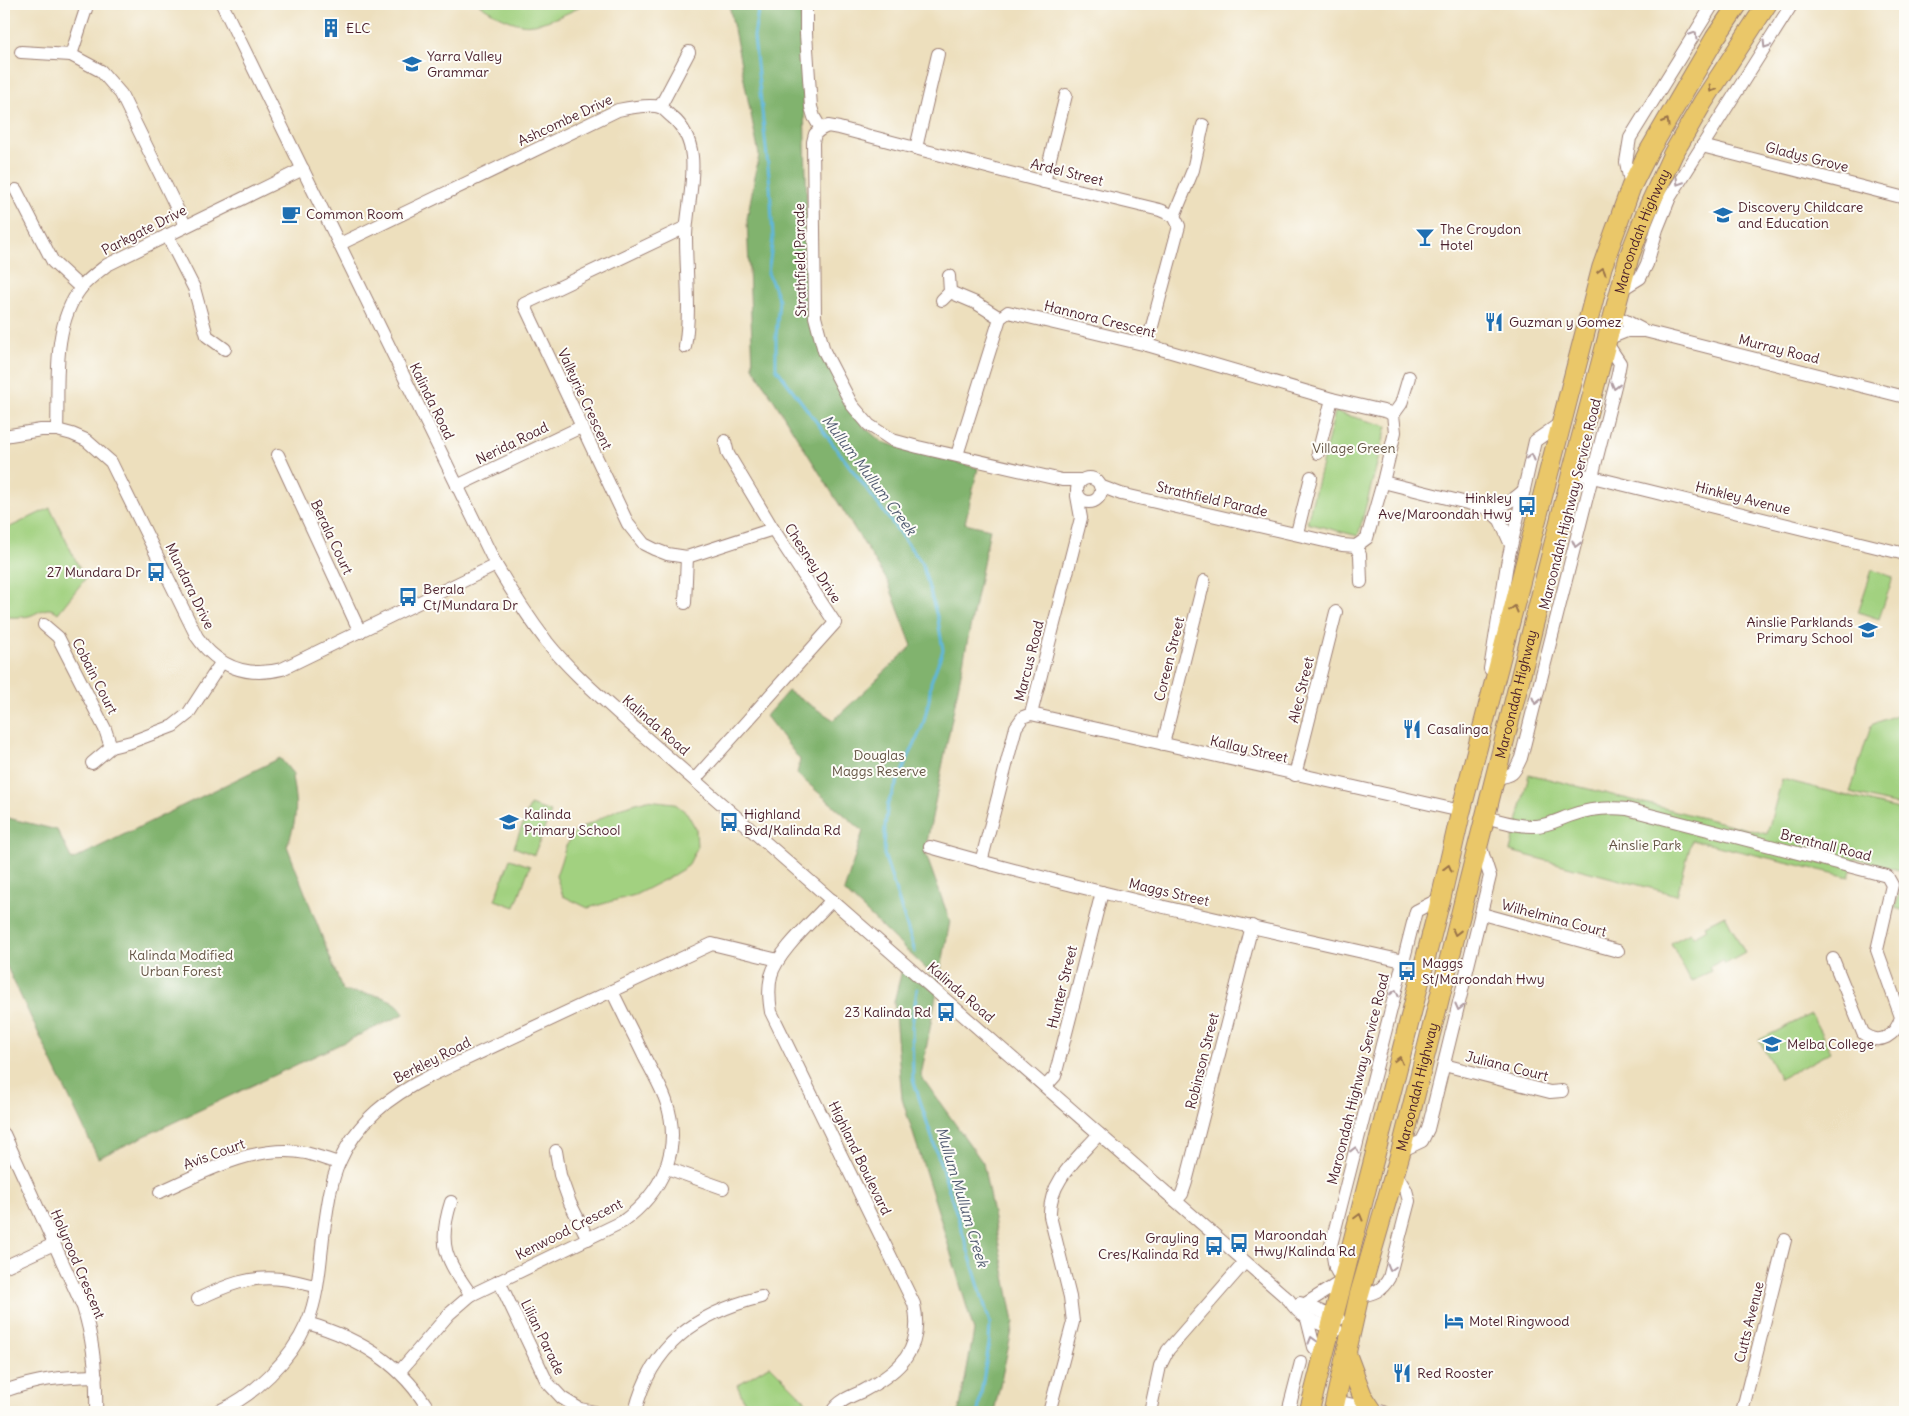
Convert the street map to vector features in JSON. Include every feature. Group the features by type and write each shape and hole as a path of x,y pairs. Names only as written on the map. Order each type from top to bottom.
{"highway":[{"name":"Maroondah Highway","path":"1311,1404 1441,898 1461,811 1602,267 1631,187 1648,153 1680,97 1738,4"},
{"name":"Maroondah Highway","path":"1335,1406 1359,1296 1401,1151 1619,291 1645,216 1673,154 1703,102 1767,4"},
{"path":"1590,318 1613,316"},
{"path":"1461,811 1485,817"},
{"path":"1347,1355 1362,1395 1377,1411"},
{"path":"1311,1404 1335,1406"}],"street":[{"name":"Kalinda Road","path":"222,4 496,565 518,602 548,643 577,674 630,723 1176,1200 1289,1300 1297,1312 1306,1319 1332,1322"},
{"path":"806,4 811,106 814,117 821,129"},
{"path":"1631,187 1626,162 1630,138 1714,4"},
{"path":"1619,291 1640,278 1647,264 1657,229 1670,197 1792,4"},
{"path":"71,55 86,9"},
{"path":"21,52 71,55 101,72 121,94 186,225"},
{"path":"685,347 688,327 686,227 693,167 691,147 685,132 675,119 660,107 689,52"},
{"path":"916,148 938,54"},
{"path":"1044,182 1066,95"},
{"name":"Ashcombe Drive","path":"340,244 618,110 637,107 660,107"},
{"path":"1147,345 1179,226 1174,216 1193,170 1203,125"},
{"name":"Ardel Street","path":"821,129 828,126 839,128 1044,182 1160,210 1174,216"},
{"name":"Strathfield Parade","path":"821,129 815,134 813,142 815,317 824,351 852,405 869,425 892,440 1062,480 1082,480"},
{"name":"Gladys Grove","path":"1702,146 1905,198"},
{"name":"Parkgate Drive","path":"58,430 62,334 68,310 81,288 107,265 303,169"},
{"path":"16,190 54,262 81,288"},
{"name":"Valkyrie Crescent","path":"686,227 524,304 580,427 628,524 644,544 667,554 687,557 773,529"},
{"path":"167,235 194,288 207,336 224,349"},
{"path":"949,276 946,296 976,302 1000,318 957,455"},
{"name":"Hannora Crescent","path":"1000,318 1008,312 1147,345 1393,415"},
{"name":"Murray Road","path":"1613,316 1645,331 1905,397"},
{"name":"Murray Road","path":"1607,341 1627,331 1645,331"},
{"name":"Maroondah Highway Service Road","path":"1495,778 1510,776 1521,758 1620,363 1607,341"},
{"path":"1361,582 1360,554 1356,546 1367,538 1395,432 1393,415 1401,404 1409,377"},
{"path":"1318,453 1332,399"},
{"name":"Maroondah Highway Service Road","path":"1488,712 1490,668 1511,545 1535,442 1562,422"},
{"name":"Nerida Road","path":"457,486 580,427"},
{"name":"Mundara Drive","path":"4,436 41,430 58,430 86,440 111,462 206,650 222,663 251,672 270,672 296,664 496,565"},
{"name":"Chesney Drive","path":"695,779 835,624 773,529 728,454 725,441"},
{"name":"Berala Court","path":"278,456 360,632"},
{"name":"Hinkley Avenue","path":"1572,472 1905,554"},
{"path":"1297,533 1311,477"},
{"path":"1062,480 1077,495 1087,503 1096,501 1101,493 1098,482 1090,478 1082,480 1077,486 1077,495"},
{"path":"1383,482 1487,508 1503,506 1524,490"},
{"name":"Strathfield Parade","path":"1100,486 1121,494 1297,533 1342,545 1356,546"},
{"name":"Strathfield Parade","path":"1096,501 1106,496 1121,494"},
{"name":"Marcus Road","path":"981,862 1016,727 1023,717 1031,714 1081,518 1077,495"},
{"name":"Marcus Road","path":"1081,518 1096,501"},
{"path":"1487,508 1500,520 1511,545"},
{"path":"685,603 687,557"},
{"name":"Coreen Street","path":"1162,744 1204,581"},
{"name":"Alec Street","path":"1295,775 1336,612"},
{"name":"Cobain Court","path":"44,625 58,638 105,729 111,747"},
{"path":"92,763 111,747 131,742 173,726 188,714 222,663"},
{"name":"Kallay Street","path":"1031,714 1461,811"},
{"name":"Brentnall Road","path":"1485,817 1535,826 1552,824 1593,809 1627,809 1887,876 1892,885 1877,950 1901,1017 1898,1026 1889,1036 1878,1040 1869,1038 1863,1033 1833,959"},
{"path":"1401,1151 1422,1140 1428,1129 1490,876 1479,842"},
{"name":"Maggs Street","path":"930,847 981,862 1102,892 1403,961"},
{"name":"Hunter Street","path":"1046,1086 1055,1076 1102,892"},
{"name":"Maroondah Highway Service Road","path":"1342,1281 1335,1268 1331,1245 1403,961 1416,911 1430,902 1441,898"},
{"name":"Highland Boulevard","path":"832,900 778,960 771,976 768,994 771,1012 914,1304 917,1315 914,1341 909,1354 900,1366 890,1376 842,1402 832,1412"},
{"name":"Wilhelmina Court","path":"1482,914 1618,951"},
{"name":"Robinson Street","path":"1176,1200 1182,1194 1186,1182 1252,926"},
{"name":"Berkley Road","path":"217,1412 233,1404 259,1386 288,1354 307,1323 316,1286 329,1195 339,1163 349,1144 363,1125 382,1105 403,1090 712,944 778,960"},
{"name":"Kenwood Crescent","path":"400,1371 449,1314 471,1294 588,1240 622,1222 636,1212 657,1186 667,1168 671,1137 667,1102 612,991"},
{"name":"Juliana Court","path":"1444,1065 1550,1092 1562,1090"},
{"name":"Holyrood Crescent","path":"4,1134 83,1307 94,1353 96,1412"},
{"path":"1052,1412 1050,1410 1073,1322 1070,1297 1049,1206 1052,1194 1065,1173 1099,1134"},
{"name":"Avis Court","path":"160,1192 241,1158 258,1154 278,1151 305,1153 339,1163"},
{"path":"556,1152 560,1175 570,1203 588,1240"},
{"path":"667,1168 723,1188"},
{"path":"451,1202 444,1223 444,1244 452,1267 471,1294"},
{"name":"Cutts Avenue","path":"1742,1412 1785,1240"},
{"path":"4,1267 54,1244"},
{"path":"1150,1412 1160,1366 1168,1350 1245,1262"},
{"path":"198,1299 226,1285 253,1278 281,1279 316,1286"},
{"name":"Lilian Parade","path":"499,1280 547,1382 562,1398 580,1409 595,1412"},
{"path":"1305,1304 1342,1281"},
{"path":"635,1412 642,1390 653,1367 676,1337 702,1318 718,1310 739,1302 761,1297"},
{"name":"Kalinda Road","path":"1289,1300 1305,1304 1332,1322 1352,1330"},
{"path":"1306,1319 1314,1347 1323,1358"},
{"path":"307,1323 370,1348 400,1371 422,1398 430,1412"},
{"path":"1288,1412 1300,1362"},
{"path":"4,1391 32,1381 61,1376 96,1376"},
{"path":"1335,1406 1377,1411"}],"green space":[{"path":"479,4 585,4 545,22 528,25 515,23"},
{"name":"Douglas Maggs Reserve","path":"729,4 801,4 810,311 863,426 882,442 978,468 965,523 990,529 925,852 950,921 939,981 844,891 863,831 797,774 800,760 766,716 788,691 834,720 912,646 888,582 753,367 747,219 759,155"},
{"name":"Village Green","path":"1335,412 1387,426 1358,536 1307,523"},
{"path":"50,508 85,579 58,613 48,609 26,617 4,617 4,530"},
{"path":"1872,570 1893,577 1879,619 1858,612"},
{"path":"1905,711 1905,807 1850,793 1871,725"},
{"name":"Kalinda Modified Urban Forest","path":"280,758 294,775 292,777 296,812 287,846 343,991 386,998 400,1007 404,1014 98,1158 4,961 4,817 57,830 72,860"},
{"name":"Ainslie Park","path":"1529,774 1767,834 1782,779 1905,811 1905,872 1855,858 1849,877 1692,840 1677,895 1510,851"},
{"path":"647,800 674,803 687,813 696,829 697,848 688,866 635,895 588,908 563,896 556,876 566,846 576,831 622,807"},
{"path":"530,805 551,812 534,855 514,847"},
{"path":"510,859 530,866 515,907 495,900"},
{"path":"1905,872 1905,911 1895,908"},
{"path":"1725,915 1745,953 1725,964 1723,960 1709,967 1711,971 1691,982 1671,943 1690,933 1693,937 1707,929 1705,925"},
{"path":"904,962 937,991 921,1076 983,1163 1014,1322 994,1412 959,1412 974,1331 902,1099 894,1002"},
{"path":"1811,1014 1831,1052 1780,1079 1759,1040"},
{"path":"770,1365 817,1412 749,1412 737,1385"}],"waterway":[{"name":"Mullum Mullum Creek","path":"759,4 754,37 770,185 773,238 768,273 779,300 776,368 922,563 938,620 943,650 931,682 923,725 888,803 885,826 884,854 915,952"},
{"name":"Mullum Mullum Creek","path":"917,989 912,1026 913,1079 990,1323 989,1344 978,1412"}],"place":[{"name":"ELC","path":"331,28"},
{"name":"Yarra Valley Grammar","path":"412,64"},
{"name":"Common Room","path":"291,214"},
{"name":"Discovery Childcare and Education","path":"1723,215"},
{"name":"The Croydon Hotel","path":"1425,237"},
{"name":"Guzman y Gomez","path":"1494,322"},
{"name":"Hinkley Ave/Maroondah Hwy","path":"1527,506"},
{"name":"27 Mundara Dr","path":"156,572"},
{"name":"Berala Ct/Mundara Dr","path":"408,597"},
{"name":"Ainslie Parklands Primary School","path":"1868,630"},
{"name":"Casalinga","path":"1412,729"},
{"name":"Kalinda Primary School","path":"509,822"},
{"name":"Highland Bvd/Kalinda Rd","path":"729,822"},
{"name":"Maggs St/Maroondah Hwy","path":"1407,971"},
{"name":"23 Kalinda Rd","path":"946,1012"},
{"name":"Melba College","path":"1772,1044"},
{"name":"Maroondah Hwy/Kalinda Rd","path":"1239,1243"},
{"name":"Grayling Cres/Kalinda Rd","path":"1214,1246"},
{"name":"Motel Ringwood","path":"1454,1321"},
{"name":"Red Rooster","path":"1402,1373"}]}
